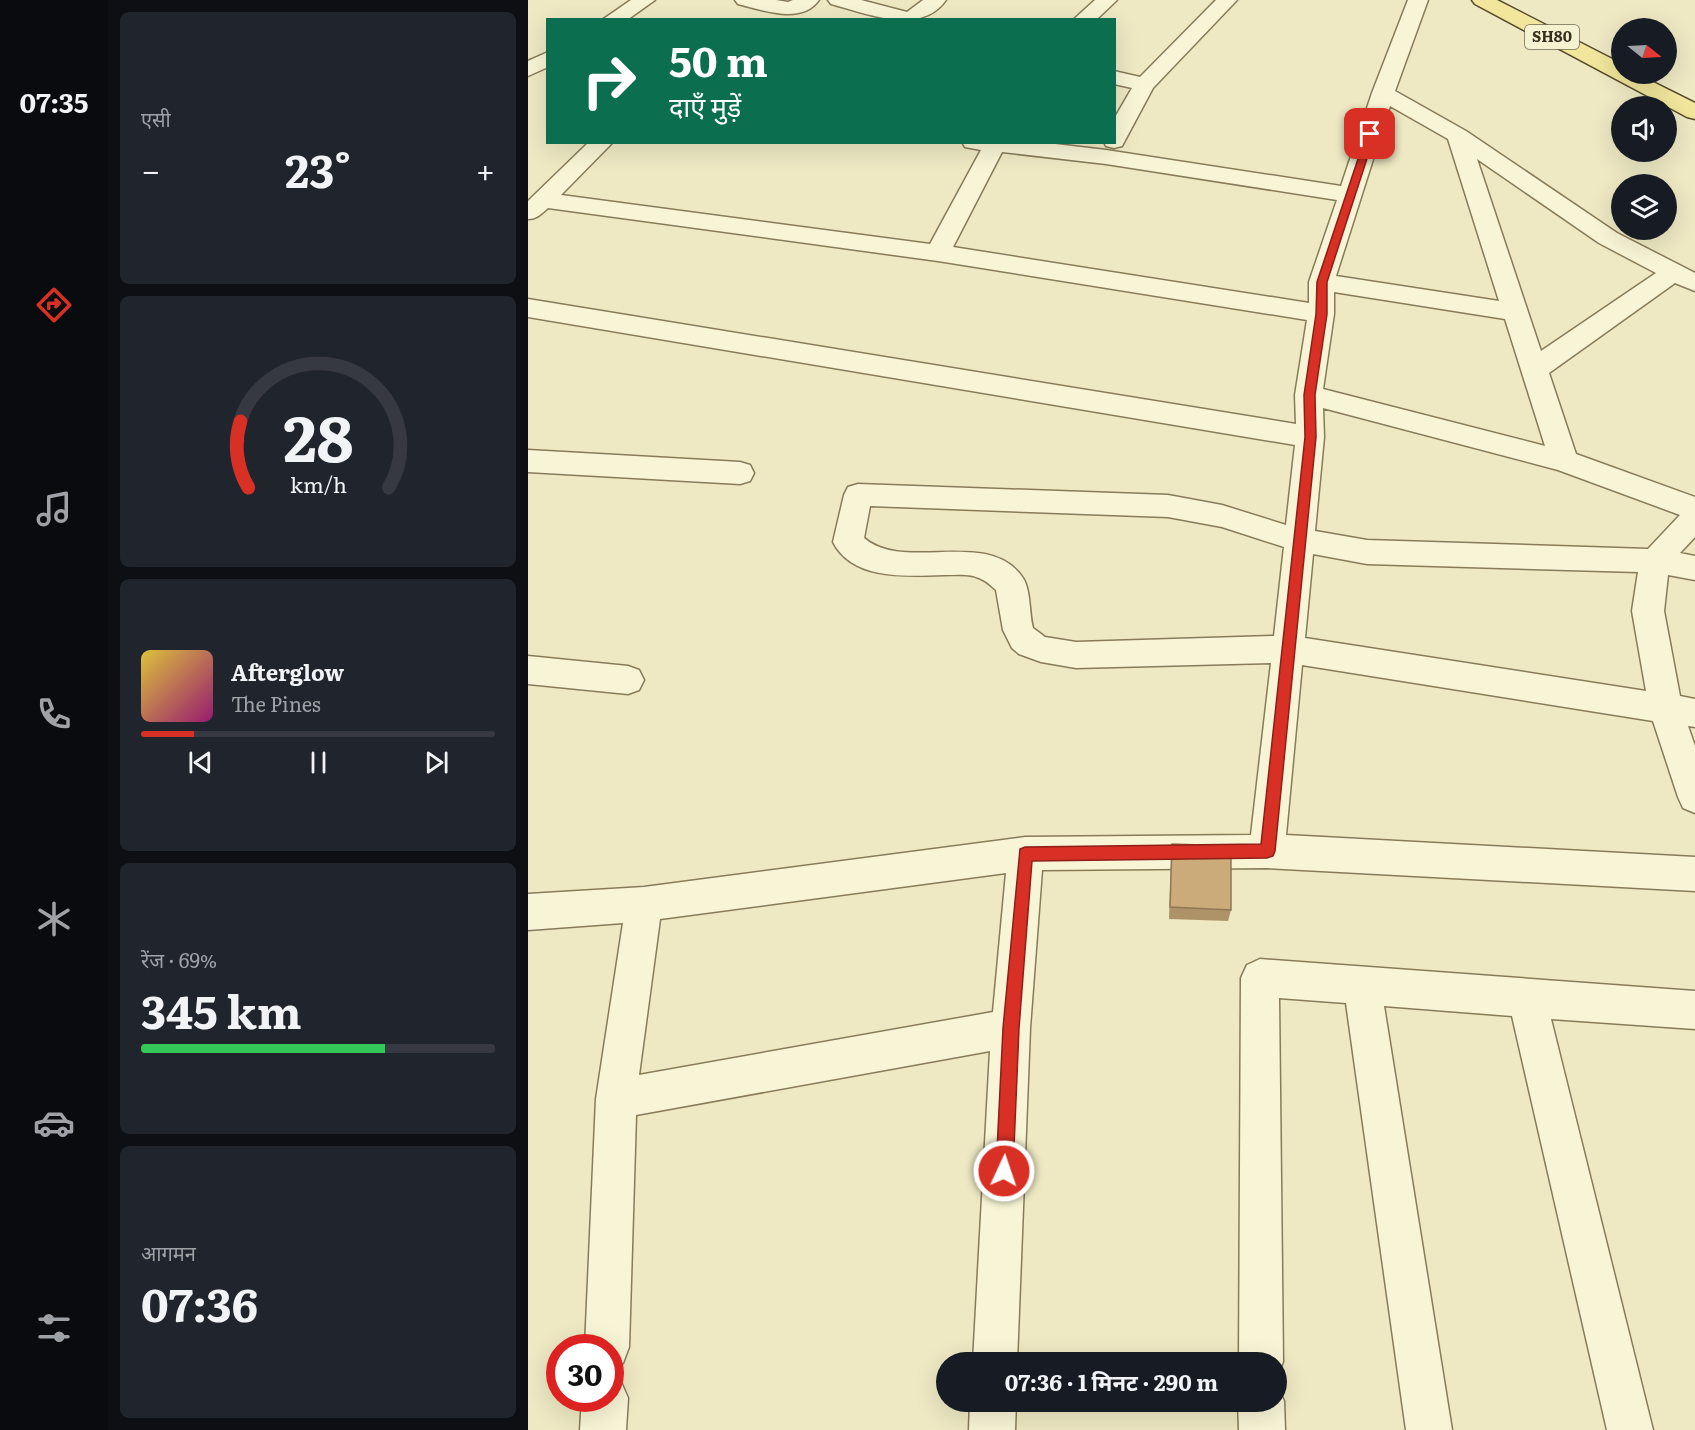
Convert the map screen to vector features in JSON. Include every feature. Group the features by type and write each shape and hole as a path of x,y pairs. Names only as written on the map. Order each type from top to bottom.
{"main road":[{"name":"SH80","path":"1482,0 1611,67"},
{"name":"SH80","path":"1643,84 1695,112"}],"street":[{"path":"615,18 645,0"},
{"path":"745,0 791,9 809,0"},
{"path":"838,0 907,18"},
{"path":"912,18 936,0"},
{"path":"1085,18 1107,0"},
{"path":"1116,138 1144,85 1227,0"},
{"path":"1267,851 1310,437 1309,395 1321,314 1322,282 1383,93 1418,0"},
{"path":"528,70 546,59"},
{"path":"1116,78 1144,85"},
{"path":"1383,93 1458,136 1608,238 1684,278"},
{"path":"1458,136 1564,461"},
{"path":"534,207 600,144"},
{"path":"938,253 983,144 1111,147 1351,195"},
{"path":"534,207 938,253 1321,314"},
{"path":"1535,369 1684,278"},
{"path":"1322,282 1516,312"},
{"path":"533,317 1310,437"},
{"path":"1309,395 1564,461 1695,509"},
{"path":"528,461 740,473"},
{"path":"1681,711 1287,649 1076,655 1043,651 1025,642 1015,623 1011,585 993,570 969,563 896,564 864,556 848,542 858,495 1168,506 1222,516 1298,540 1367,552 1654,561 1695,568"},
{"path":"1695,518 1654,561 1648,611 1681,711 1695,797"},
{"path":"528,670 628,680"},
{"path":"528,912 644,904 1025,854 1267,851 1695,874"},
{"path":"995,1352 1011,1028 1025,854"},
{"path":"607,1334 616,1099 644,904"},
{"path":"1261,1352 1260,978 1695,1010"},
{"path":"1362,985 1429,1430"},
{"path":"1527,997 1630,1430"},
{"path":"616,1099 1011,1028"},
{"path":"603,1430 604,1412"},
{"path":"992,1430 993,1412"},
{"path":"1261,1412 1262,1430"}],"building":[{"path":"1172,844 1231,846 1231,910 1170,907"}],"route":[{"path":"1004,1171 1011,1028 1025,854 1267,851 1310,437 1309,395 1321,314 1322,282 1370,134"}]}
